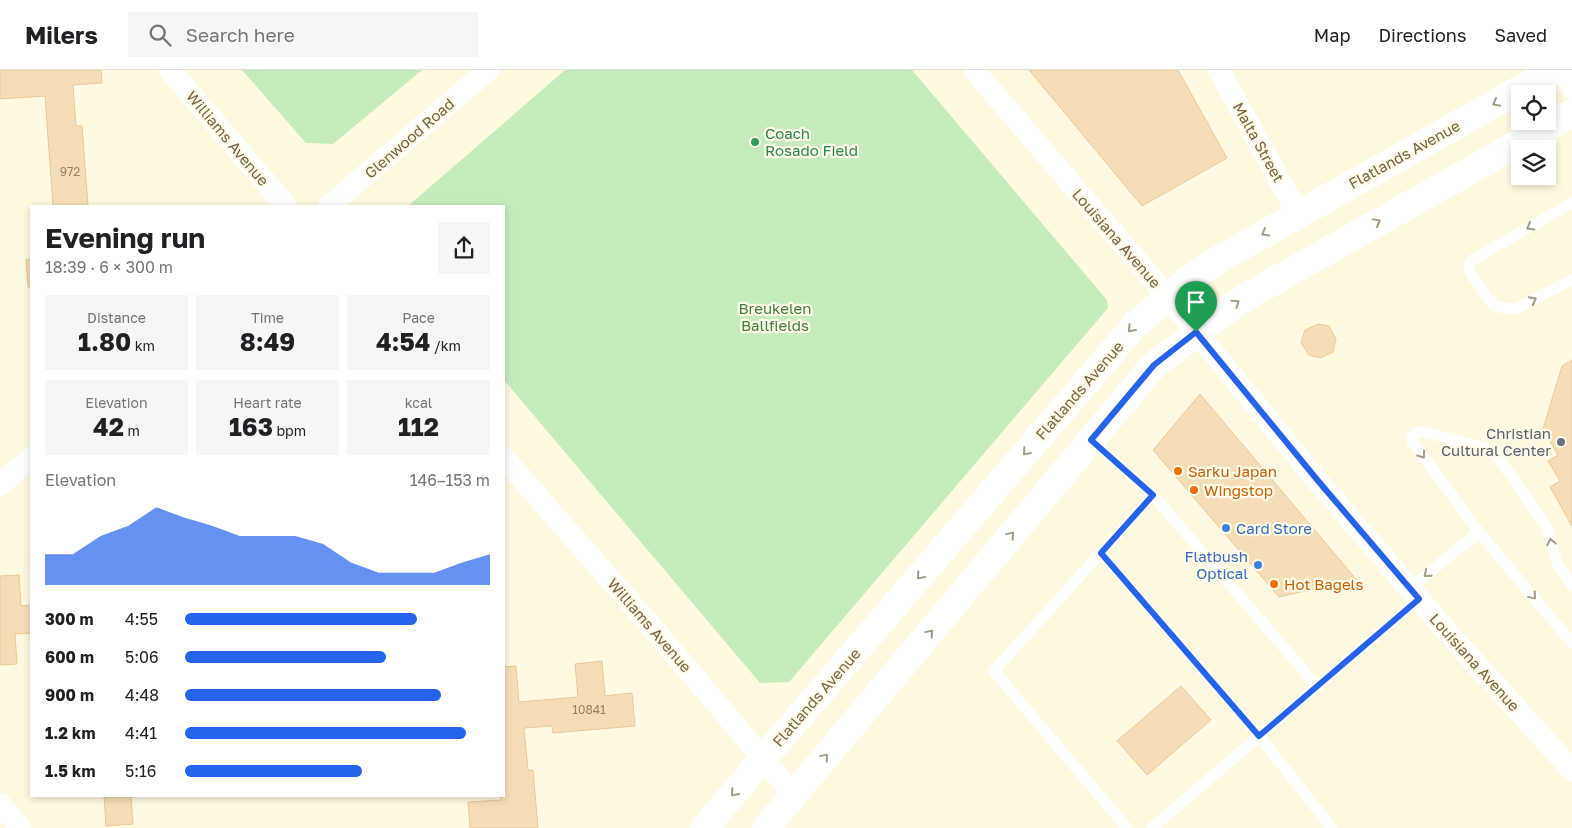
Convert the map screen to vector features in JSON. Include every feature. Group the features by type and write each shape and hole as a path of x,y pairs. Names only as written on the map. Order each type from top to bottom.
{"main road":[{"name":"Flatlands Avenue","path":"704,828 1136,324 1188,280 1218,260 1554,70"},
{"path":"766,828 1154,365 1247,296 1572,113"}],"street":[{"name":"Williams Avenue","path":"170,70 285,205"},
{"name":"Glenwood Road","path":"330,205 488,70"},
{"name":"Louisiana Avenue","path":"974,70 1168,298 1414,594 1572,770"},
{"name":"Malta Street","path":"1219,70 1298,214"},
{"path":"1562,70 1572,88"},
{"path":"0,484 30,459"},
{"name":"Williams Avenue","path":"505,459 794,794"},
{"path":"0,804 20,828"}],"lane":[{"path":"1572,203 1472,260 1469,265 1469,270 1494,305 1515,310 1572,280"},
{"path":"1572,585 1557,563 1547,528 1493,452 1425,432 1419,432 1412,436 1412,441 1479,532 1572,643"},
{"path":"1091,440 1153,495 1316,686"},
{"path":"1127,828 994,671 1153,495"},
{"path":"1152,828 1316,686 1479,532"},
{"path":"1101,553 1259,736 1332,828"}],"green space":[{"path":"242,70 422,70 333,144 306,143"},
{"name":"Breukelen Ballfields","path":"565,70 912,70 1107,300 1108,308 789,682 760,683 505,381 505,205 409,205"}],"building":[{"path":"0,70 101,70 102,83 73,85 76,126 82,126 88,205 53,205 45,96 0,99"},
{"path":"1029,70 1178,70 1227,158 1142,206"},
{"path":"30,259 30,287 28,287 26,260"},
{"path":"1318,324 1329,326 1336,339 1333,352 1320,358 1309,355 1301,343 1305,330"},
{"name":"Christian Cultural Center","path":"1572,360 1572,526 1550,487 1560,481 1548,461 1558,455 1543,429 1562,366"},
{"path":"1200,394 1356,579 1279,597 1153,450"},
{"path":"19,575 21,606 30,605 30,633 15,634 17,664 0,665 0,576"},
{"path":"602,661 605,696 632,693 635,726 553,733 552,726 524,728 528,770 533,770 538,828 470,828 468,802 501,800 501,797 505,797 505,667 516,666 519,702 578,697 575,664"},
{"path":"1181,686 1211,720 1147,775 1117,741"},
{"path":"104,797 131,797 133,824 106,826"}],"place":[{"name":"Coach Rosado Field","path":"755,142"},
{"name":"Christian Cultural Center","path":"1561,442"},
{"name":"Sarku Japan","path":"1178,471"},
{"name":"Wingstop","path":"1194,490"},
{"name":"Card Store","path":"1226,528"},
{"name":"Flatbush Optical","path":"1258,565"},
{"name":"Hot Bagels","path":"1274,584"}],"route":[{"path":"1196,332 1319,482 1419,599 1259,736 1101,553 1153,495 1091,440 1154,365 1196,332"}]}
